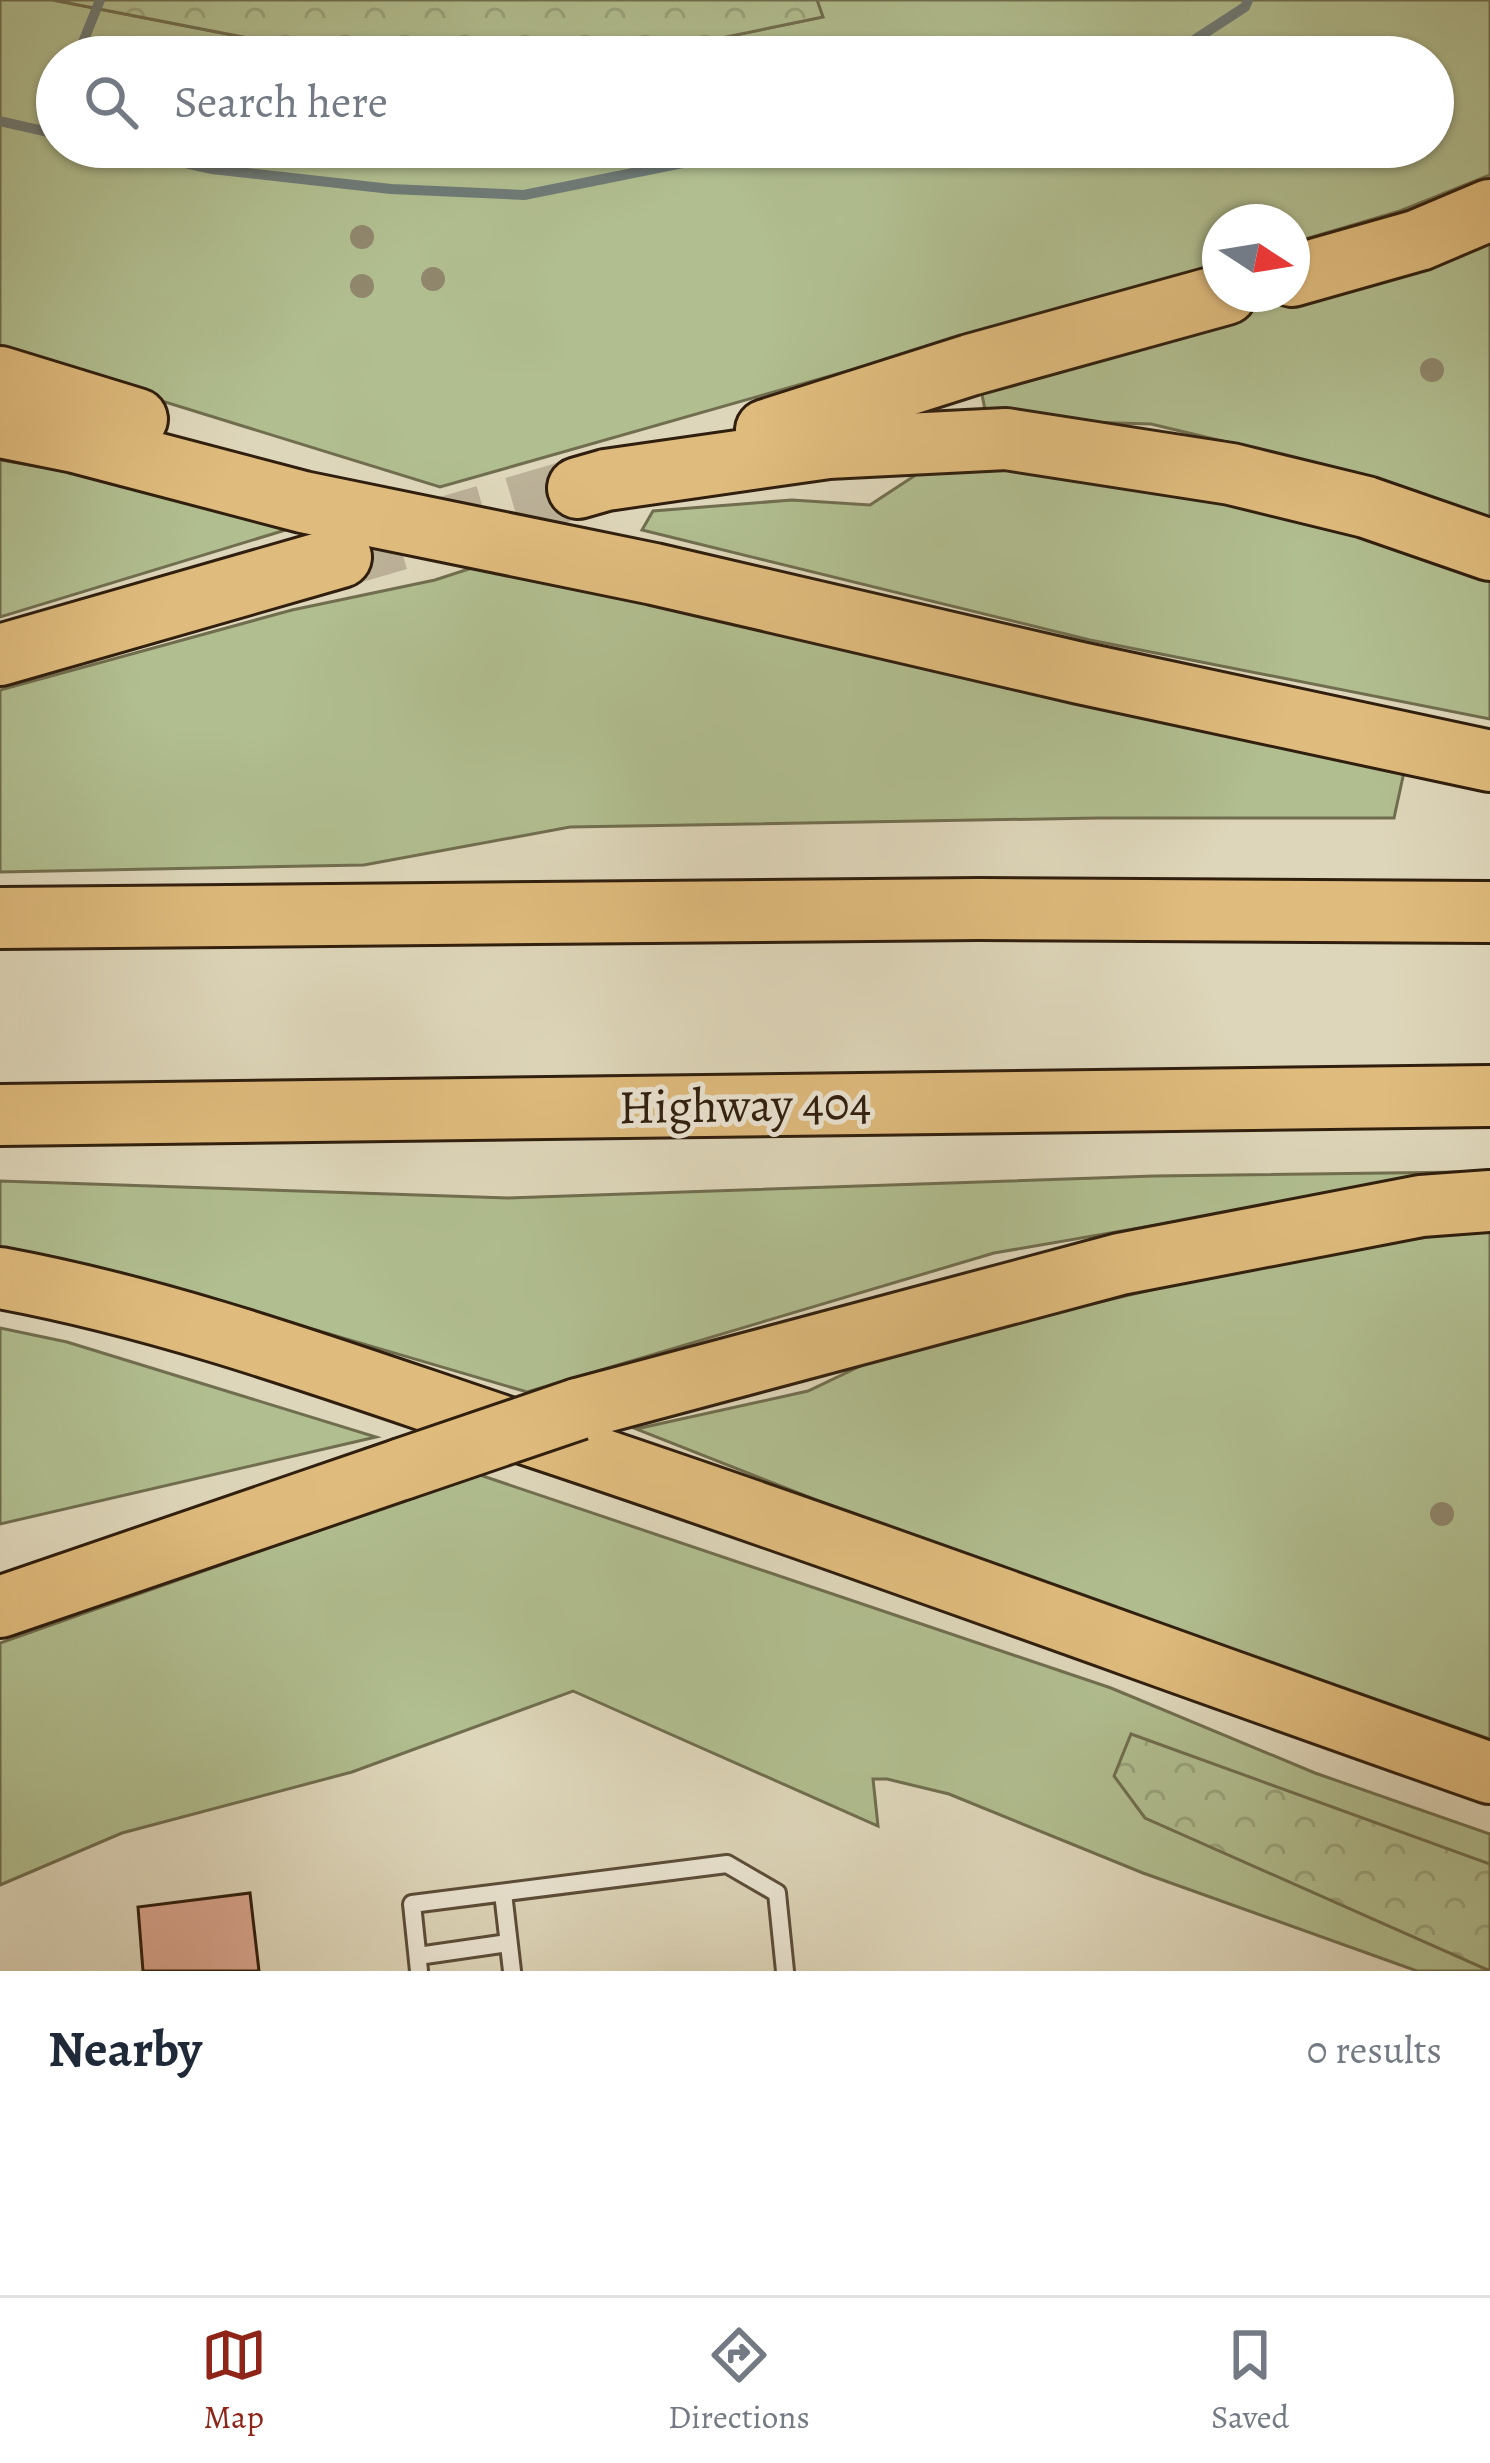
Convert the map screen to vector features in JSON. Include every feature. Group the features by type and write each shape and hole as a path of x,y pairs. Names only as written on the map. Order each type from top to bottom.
{"highway":[{"path":"1310,271 1419,240 1490,210"},
{"path":"1202,301 970,365 592,484 828,448 1006,439 1231,474 1366,507 1490,550"},
{"path":"0,377 654,574"},
{"path":"0,427 76,442 303,502 654,574 1490,761"},
{"path":"0,655 341,556"},
{"path":"0,918 979,909 1490,912"},
{"name":"Highway 404","path":"0,1115 1490,1096"},
{"path":"0,1607 578,1409 1120,1264 1421,1206 1490,1201"},
{"path":"0,1278 69,1291 237,1337 688,1487 1490,1773"},
{"path":"0,1568 402,1469"}],"lane":[{"path":"508,1943 418,1964 412,1904 728,1864 777,1893 785,1971"},
{"path":"502,1893 512,1971"}],"green space":[{"path":"0,0 53,0 239,36 36,36 36,168 1454,168 1454,36 730,36 822,17 817,0 1490,0 1490,175 1400,211 1310,238 1310,204 1202,204 1202,270 440,487 0,351"},
{"path":"53,0 817,0 823,17 731,36 237,36"},
{"path":"1490,230 1490,520 1348,471 1151,424 987,419 980,385 1229,312 1310,312 1310,288"},
{"path":"0,460 96,476 312,522 0,617"},
{"path":"937,461 1108,467 1490,569 1490,719 1090,640 642,530 653,511 792,500 870,505"},
{"path":"493,561 1404,772 1394,818 570,827 364,865 0,872 0,690 292,610 435,580"},
{"path":"1463,1172 994,1253 527,1392 122,1273 0,1249 0,1181 508,1198 1154,1176"},
{"path":"1490,1229 1490,1739 923,1542 636,1429 808,1391 892,1351 1312,1252"},
{"path":"0,1328 67,1342 376,1437 0,1524"},
{"path":"477,1474 1111,1688 1315,1773 1490,1834 1490,1971 1417,1971 1143,1873 949,1794 887,1779 873,1779 878,1826 573,1691 352,1772 122,1833 0,1885 0,1643"},
{"path":"1131,1734 1490,1864 1490,1971 1145,1818 1114,1776"}],"building":[{"path":"250,1893 259,1971 143,1971 138,1907"}],"waterway":[{"path":"85,36 100,0"},
{"path":"1200,36 1245,7 1248,0"},
{"path":"0,121 36,129"},
{"path":"208,168 391,189 524,195 658,168"}],"tunnel":[{"path":"341,557 578,488"}]}
